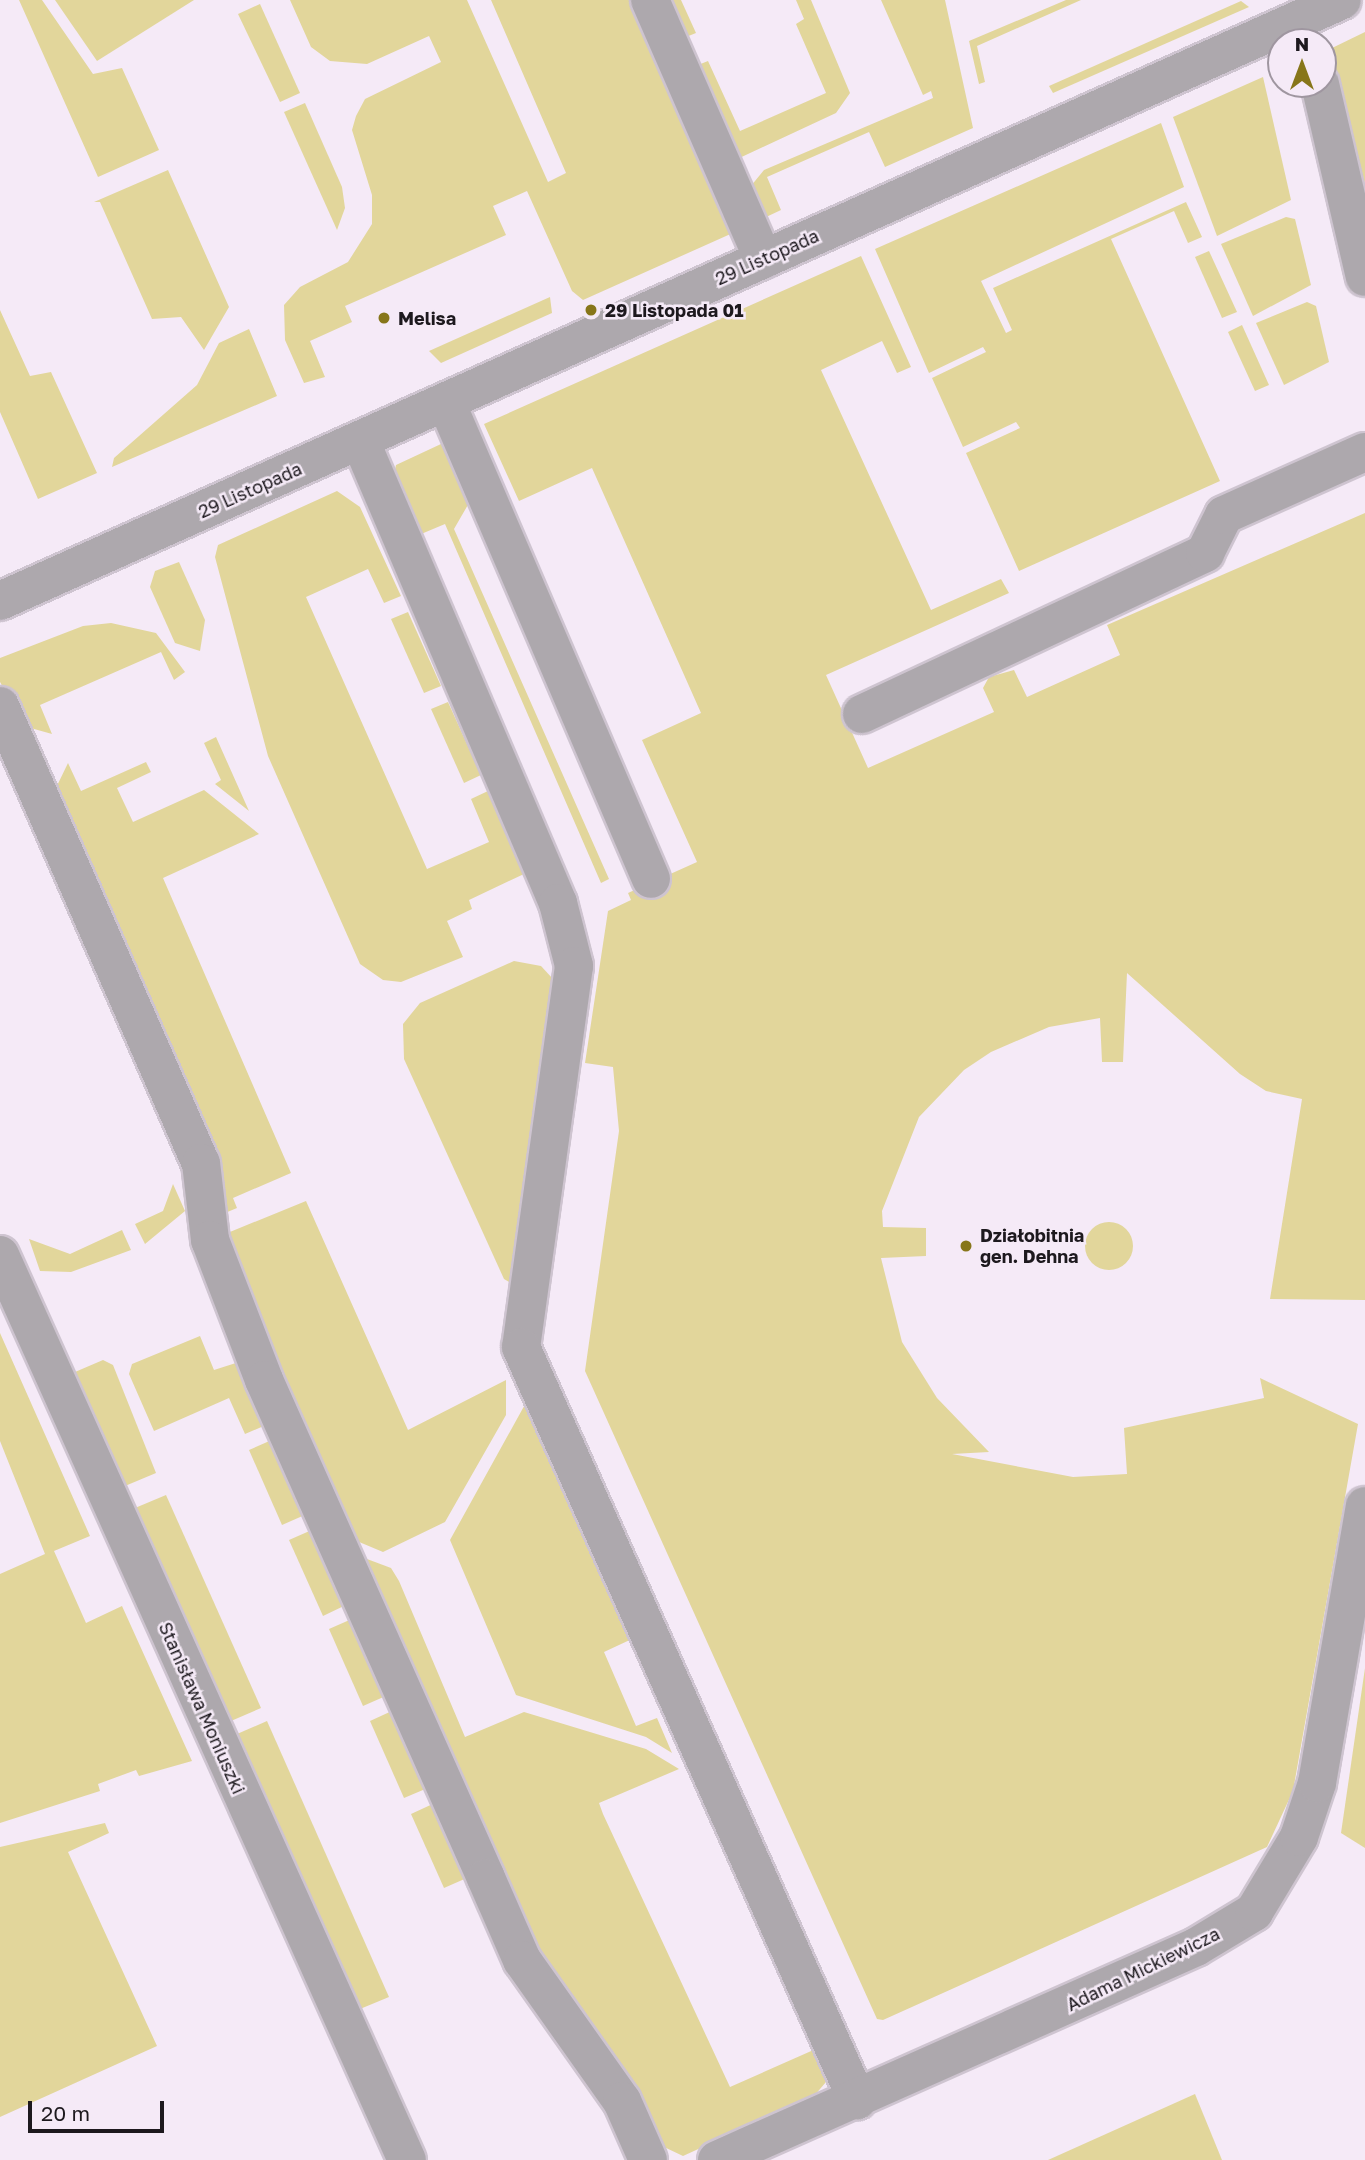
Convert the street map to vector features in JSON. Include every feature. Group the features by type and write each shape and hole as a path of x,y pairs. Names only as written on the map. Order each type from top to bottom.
{"street":[{"path":"650,0 763,259"},
{"name":"29 Listopada","path":"1309,28 1342,0"},
{"name":"29 Listopada","path":"0,601 763,259 1267,47"},
{"path":"1323,98 1365,277"},
{"path":"446,402 651,879"},
{"path":"360,440 558,903 574,966 521,1347 857,2100"},
{"path":"862,714 1205,553 1224,515 1365,452"},
{"path":"0,706 201,1163 210,1240 264,1380 496,1902 522,1960 622,2101 648,2160"},
{"name":"Stanisława Moniuszki","path":"0,1255 407,2160"},
{"name":"Adama Mickiewicza","path":"717,2160 1196,1947 1254,1912 1299,1837 1317,1783 1365,1506"}],"shaded area":[{"path":"19,0 42,0 93,74 122,68 159,150 98,177"},
{"path":"55,0 194,0 97,61"},
{"path":"290,0 467,0 548,182 566,173 491,0 632,0 735,232 583,300 572,291 527,191 493,206 506,235 345,306 352,322 310,341 325,377 304,383 285,340 284,305 300,287 348,262 372,224 372,195 352,130 356,116 365,99 441,62 429,36 367,64 330,61 311,47"},
{"path":"664,0 681,0 696,33 681,39"},
{"path":"796,0 811,0 850,93 836,113 733,161 693,67 708,61 740,131 826,93 796,24 804,19"},
{"path":"881,0 945,0 973,128 885,167 869,132 767,177 781,210 764,218 746,192 764,170 933,98 931,91 923,95"},
{"path":"1066,0 1081,0 977,46 985,82 979,84 969,41"},
{"path":"1241,1 1249,7 1053,93 1049,86"},
{"path":"260,4 300,93 280,102 238,14"},
{"path":"1365,32 1365,184 1337,76 1337,46"},
{"path":"1263,77 1291,200 1217,236 1173,117"},
{"path":"305,103 342,187 345,208 337,230 284,112"},
{"path":"1161,123 1184,187 981,281 1006,333 1012,330 993,288 1186,202 1202,237 1188,243 1174,211 1111,239 1220,481 1019,571 966,453 1020,428 1016,422 963,447 932,378 986,352 983,347 929,373 875,249"},
{"path":"168,170 229,307 204,350 181,317 152,319 100,202 94,202"},
{"path":"1286,217 1295,219 1311,285 1253,316 1221,244"},
{"path":"1209,251 1237,312 1222,318 1195,257"},
{"path":"861,256 911,367 897,373 882,341 821,370 931,610 1001,579 1009,593 826,675 868,768 994,712 983,688 989,677 1014,670 1027,697 1120,655 1107,625 1365,513 1365,1300 1270,1299 1302,1099 1266,1091 1240,1074 1127,973 1123,1062 1102,1062 1100,1018 1049,1027 991,1052 964,1070 919,1117 882,1211 883,1227 926,1228 926,1256 881,1258 902,1342 937,1398 989,1452 952,1454 1073,1477 1127,1474 1124,1428 1264,1398 1260,1378 1358,1424 1293,1791 1267,1847 883,2020 877,2019 585,1371 619,1131 613,1067 585,1063 608,911 631,900 628,893 697,862 642,740 701,713 592,468 519,501 484,424"},
{"path":"550,297 552,313 441,363 429,351"},
{"path":"1307,302 1316,306 1329,362 1284,385 1256,323"},
{"path":"0,310 30,376 51,372 97,473 38,499 0,412"},
{"path":"1242,325 1269,385 1255,391 1228,332"},
{"path":"249,329 277,396 112,467 114,458 197,385 219,343"},
{"path":"441,444 469,503 454,529 609,879 601,883 445,524 414,537 393,479 396,465"},
{"path":"337,491 360,507 401,596 384,603 368,569 306,597 427,869 489,842 471,799 488,791 524,874 469,900 472,909 447,921 463,957 401,982 383,980 360,964 268,756 215,557 218,545"},
{"path":"179,562 205,620 200,651 175,643 150,587 155,571"},
{"path":"408,612 441,686 424,693 391,619"},
{"path":"111,623 156,633 185,672 174,680 161,652 40,705 52,734 27,727 0,682 0,658 83,626"},
{"path":"448,702 481,775 464,783 431,709"},
{"path":"216,737 249,811 215,784 221,780 204,743"},
{"path":"146,762 151,772 117,788 133,822 204,790 259,834 163,878 291,1173 233,1198 237,1208 225,1213 54,792 68,763 81,791"},
{"path":"514,961 541,966 553,979 511,1283 504,1279 404,1059 403,1024 420,1003"},
{"path":"173,1184 185,1211 145,1244 135,1224 163,1211"},
{"path":"306,1201 408,1430 506,1380 506,1415 445,1522 383,1552 352,1539 225,1234"},
{"path":"1109,1222 1126,1229 1133,1246 1126,1263 1109,1270 1092,1263 1085,1246 1092,1229"},
{"path":"122,1230 131,1250 71,1272 40,1271 29,1239 70,1254"},
{"path":"0,1333 90,1536 54,1551 86,1623 122,1606 192,1761 139,1776 136,1770 98,1784 100,1791 0,1823 0,1574 45,1554 0,1441"},
{"path":"200,1336 214,1370 239,1362 266,1425 245,1434 229,1398 154,1431 129,1374 132,1364"},
{"path":"103,1360 113,1365 156,1473 125,1486 75,1372"},
{"path":"528,1399 634,1638 604,1652 636,1726 657,1718 672,1753 646,1737 516,1695 450,1540"},
{"path":"274,1439 307,1514 282,1525 249,1450"},
{"path":"166,1495 261,1708 231,1721 135,1508"},
{"path":"314,1529 348,1604 323,1616 289,1540"},
{"path":"359,1556 391,1568 399,1581 465,1737 524,1712 646,1749 679,1769 599,1803 603,1814 730,2087 818,2048 826,2082 814,2096 683,2156 662,2146 624,2068 579,2015 526,1931"},
{"path":"354,1618 388,1695 363,1706 329,1629"},
{"path":"1365,1668 1365,1848 1341,1833"},
{"path":"394,1710 430,1787 404,1798 370,1721"},
{"path":"267,1721 389,1997 360,2009 237,1734"},
{"path":"437,1802 469,1877 444,1888 411,1814"},
{"path":"105,1823 109,1833 68,1852 157,2046 0,2117 0,1847"},
{"path":"1195,2094 1222,2160 1048,2160"}],"place":[{"name":"29 Listopada 01","path":"591,310"},
{"name":"Melisa","path":"384,318"},
{"name":"Działobitnia gen. Dehna","path":"966,1246"}]}
